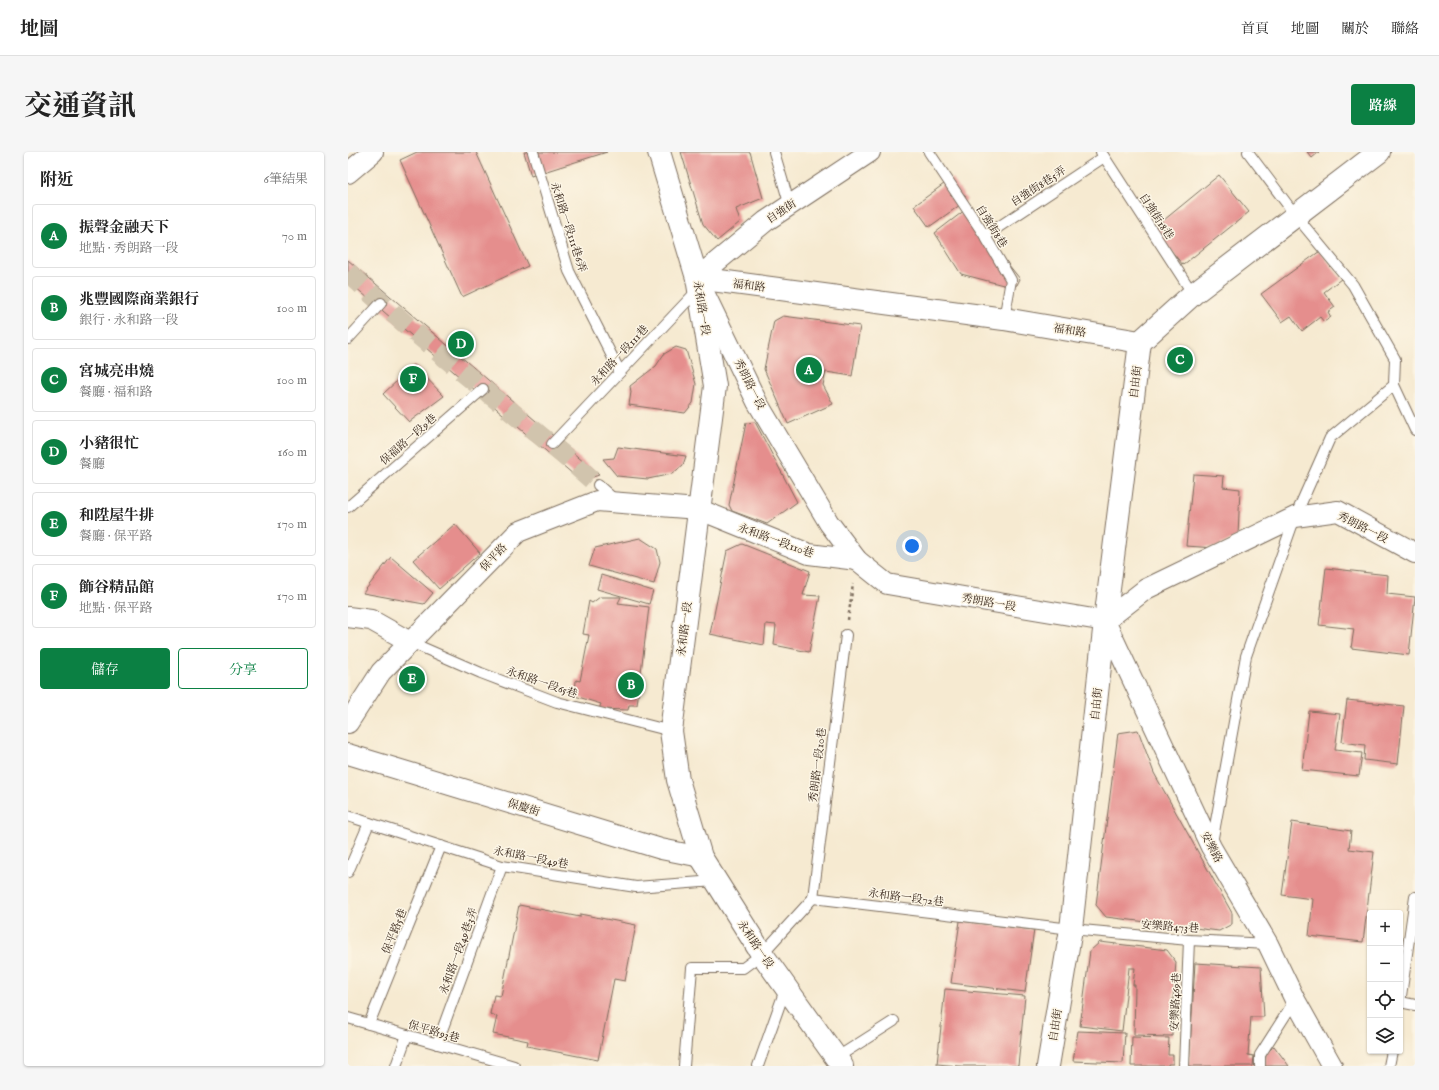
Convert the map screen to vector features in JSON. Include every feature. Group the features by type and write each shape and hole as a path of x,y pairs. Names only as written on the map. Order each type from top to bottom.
{"street":[{"path":"348,173 373,152"},
{"name":"永和路一段","path":"659,152 697,278 715,386 698,509 671,731 678,780 701,857 762,954 839,1062"},
{"name":"自強街","path":"697,278 766,221 870,152"},
{"path":"1140,342 1193,294 1379,152"},
{"name":"福和路","path":"697,278 1004,319 1140,342"},
{"name":"秀朗路一段","path":"697,278 757,402 829,523 857,560 886,584 1105,622 1146,589 1294,517 1338,511 1410,545"},
{"name":"自由街","path":"1048,1066 1070,930 1105,622 1140,342"},
{"name":"保平路","path":"348,723 381,672 518,532 597,501 698,509"},
{"name":"永和路一段110巷","path":"698,509 809,554 857,560"},
{"path":"348,617 371,620 410,642"},
{"name":"安樂路","path":"1105,622 1211,847 1268,944 1295,1000 1332,1066"},
{"name":"保慶街","path":"348,754 661,849 701,857"}],"lane":[{"name":"永和路一段111巷6弄","path":"533,152 569,271 620,372"},
{"path":"774,152 790,206"},
{"name":"自強街8巷","path":"929,152 985,236 1011,280 1004,319"},
{"path":"1248,152 1296,216 1357,292 1395,359 1394,385 1415,430"},
{"name":"自強街8巷5弄","path":"985,236 1103,154"},
{"name":"自強街18巷","path":"1103,154 1193,294"},
{"name":"永和路一段111巷","path":"552,444 693,295 697,278"},
{"path":"348,339 381,304"},
{"path":"1211,847 1246,656 1294,517 1330,438 1394,385"},
{"name":"保福路一段9巷","path":"348,507 483,389"},
{"path":"598,484 619,503"},
{"name":"秀朗路一段10巷","path":"813,898 846,634"},
{"name":"永和路一段65巷","path":"410,642 481,673 557,702 671,731"},
{"name":"永和路一段49巷","path":"348,816 502,866 636,887 715,881"},
{"path":"348,872 369,823"},
{"name":"保平路5巷","path":"369,1024 441,846"},
{"name":"永和路一段49巷3弄","path":"437,1044 502,866"},
{"path":"1403,982 1415,897"},
{"path":"684,1066 692,968 743,968 762,954 813,898"},
{"name":"永和路一段72巷","path":"813,898 1070,930"},
{"name":"安樂路473巷","path":"1070,930 1189,940 1268,944"},
{"name":"安樂路469巷","path":"1184,1066 1189,940"},
{"path":"758,1066 786,987"},
{"path":"1260,1066 1260,1055 1295,1000"},
{"path":"1403,1003 1415,1005"},
{"name":"保平路93巷","path":"348,1018 514,1066"},
{"path":"839,1062 894,1021"},
{"path":"396,1066 407,1035"},
{"path":"1389,1066 1391,1054"}],"path":[{"path":"846,634 857,560"}],"building":[{"path":"417,152 476,152 528,266 462,297 400,160"},
{"path":"524,152 607,152 531,176"},
{"path":"681,152 750,152 763,198 736,209 740,222 717,241 703,224"},
{"path":"1307,152 1319,152 1312,158"},
{"path":"1219,175 1249,212 1183,265 1153,229"},
{"path":"952,178 967,200 929,227 914,206"},
{"path":"965,210 1020,279 1017,285 1011,287 961,274 935,233"},
{"path":"1320,251 1341,279 1324,292 1335,307 1328,312 1331,317 1324,322 1320,317 1302,331 1291,316 1282,322 1261,294"},
{"path":"348,260 599,475 581,481 348,281"},
{"path":"783,316 860,326 852,376 826,372 823,385 833,404 788,424 764,369 774,321"},
{"path":"676,347 686,350 696,384 693,403 685,413 629,405 631,392 630,386 656,366 664,354"},
{"path":"414,365 444,396 409,422 383,394"},
{"path":"755,422 797,502 767,524 732,511 729,505 746,423"},
{"path":"618,447 686,456 683,465 672,474 648,479 617,476 603,459 614,458"},
{"path":"1193,474 1224,476 1223,487 1240,489 1238,536 1215,548 1186,546"},
{"path":"455,524 480,553 439,589 413,560"},
{"path":"640,538 657,549 660,562 654,584 589,566 595,548"},
{"path":"742,544 810,571 803,595 820,596 809,652 774,645 776,625 766,624 764,645 710,634 727,551"},
{"path":"391,557 433,593 424,604 363,593"},
{"path":"1326,568 1388,575 1387,594 1415,597 1409,655 1351,648 1354,629 1319,625"},
{"path":"601,575 653,591 649,604 597,589"},
{"path":"600,597 621,597 618,603 649,607 637,705 629,705 628,710 599,709 601,704 575,696 576,680 580,681 589,635 583,634 589,601 592,603"},
{"path":"1347,700 1404,706 1398,764 1364,760 1365,745 1342,742"},
{"path":"1309,711 1340,714 1335,750 1362,753 1359,776 1302,770"},
{"path":"1138,730 1154,773 1232,913 1232,924 1219,931 1106,917 1096,905 1118,733"},
{"path":"1292,822 1351,831 1349,849 1374,852 1363,942 1309,936 1313,899 1282,895"},
{"path":"519,905 580,917 580,914 636,925 625,981 614,979 598,1060 527,1046 528,1041 493,1034 497,1016 490,1014 494,995 501,996"},
{"path":"960,921 1034,930 1025,992 951,983"},
{"path":"1100,942 1167,950 1176,962 1173,1001 1175,1001 1175,1016 1172,1016 1172,1036 1134,1035 1135,985 1133,985 1135,968 1129,968 1122,1031 1080,1026 1090,951"},
{"path":"1195,963 1261,967 1264,1017 1251,1017 1248,1055 1254,1056 1253,1066 1189,1066"},
{"path":"945,989 1025,996 1018,1066 959,1066 937,1064"},
{"path":"1078,1031 1125,1033 1123,1063 1073,1061"},
{"path":"1132,1037 1169,1038 1168,1055 1173,1055 1173,1064 1168,1064 1168,1066 1131,1066"},
{"path":"1274,1046 1289,1066 1265,1066 1266,1054"}],"tunnel":[{"path":"348,272 440,354 598,485"}],"place":[{"name":"小豬很忙","path":"461,344"},
{"name":"宮城亮串燒","path":"1180,360"},
{"name":"振聲金融天下","path":"809,370"},
{"name":"飾谷精品館","path":"413,379"},
{"name":"和陞屋牛排","path":"412,679"},
{"name":"兆豐國際商業銀行","path":"631,685"}]}
